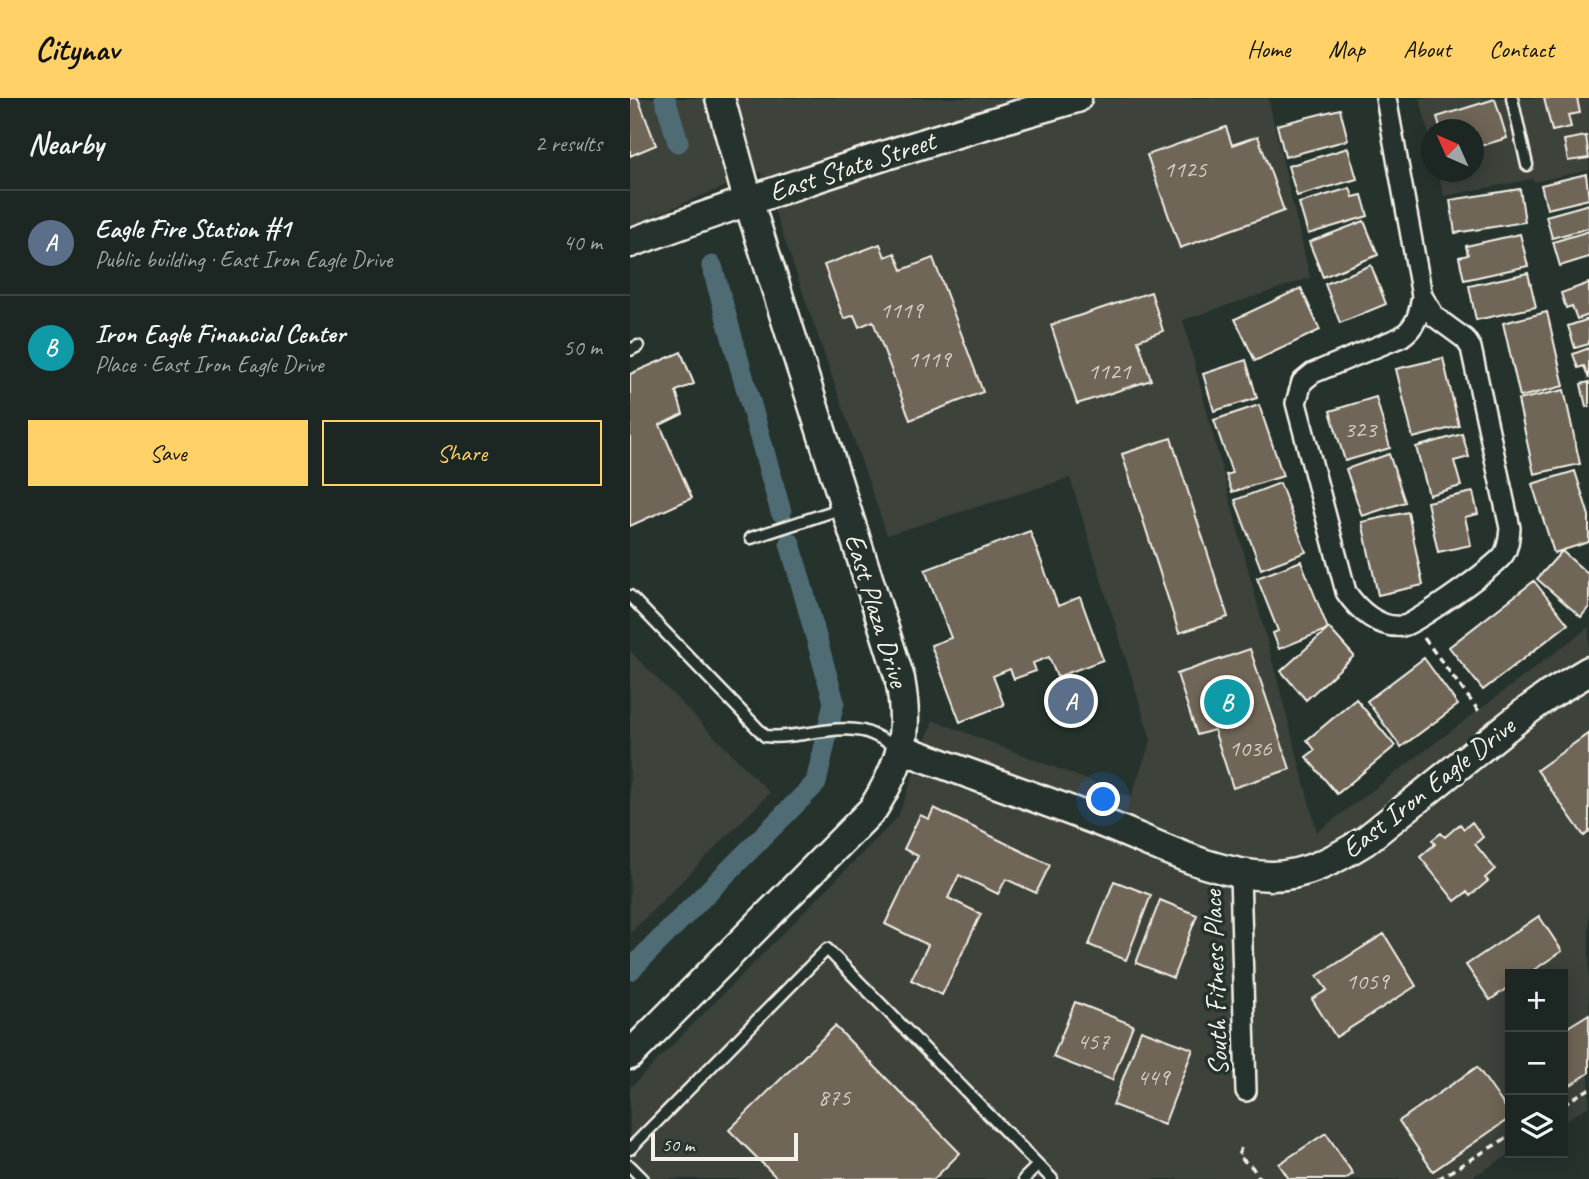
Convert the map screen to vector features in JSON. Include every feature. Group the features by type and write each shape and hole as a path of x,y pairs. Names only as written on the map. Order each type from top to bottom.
{"street":[{"name":"East Plaza Drive","path":"630,1055 873,809 892,778 902,749 905,709 900,679 748,200 720,98"},
{"name":"East State Street","path":"630,243 899,150 1077,98"},
{"path":"1386,98 1422,296 1418,318 1412,330 1401,337 1313,373 1302,382 1296,403 1346,592 1366,614 1393,626 1407,626 1497,563 1505,554 1509,541 1510,528 1471,348 1465,339 1435,317 1422,296"},
{"name":"East Iron Eagle Drive","path":"902,749 1209,865 1240,873 1284,874 1306,871 1337,859 1365,841 1527,711 1589,671"},
{"name":"South Fitness Place","path":"1240,873 1246,1091"}],"lane":[{"path":"1512,98 1527,165"},
{"path":"751,538 846,508"},
{"path":"630,596 765,736 778,738 847,729 866,732 902,749"},
{"path":"630,1149 827,949 1052,1179"},
{"path":"1024,1179 1038,1165"},
{"path":"630,1166 643,1179"}],"path":[{"path":"1412,622 1481,714"},
{"path":"1568,1101 1589,1089"},
{"path":"1438,1179 1505,1139"},
{"path":"1241,1148 1238,1156 1252,1167 1260,1179"}],"shaded area":[{"path":"630,98 1268,98 1310,278 1183,320 1317,832 1589,627 1589,1106 1568,1119 1568,969 1505,969 1505,1157 1469,1179 630,1179 630,1088 898,817 933,720 1131,797 1151,740 1070,478 887,535 761,172 630,225"},
{"path":"1420,98 1589,98 1589,170 1534,182 1533,179 1444,196 1440,182 1484,182 1484,119 1425,119"},
{"path":"630,651 770,793 630,933"}],"building":[{"path":"630,98 638,98 656,145 630,156"},
{"path":"1544,98 1577,98 1580,113 1568,115 1571,127 1552,131"},
{"path":"1495,99 1507,138 1484,145 1484,119 1437,117"},
{"path":"1340,109 1348,140 1285,157 1277,125"},
{"path":"1226,127 1232,145 1258,136 1284,211 1180,248 1147,155"},
{"path":"1586,136 1589,158 1568,161 1564,140"},
{"path":"1348,148 1357,179 1297,196 1288,166"},
{"path":"1586,174 1589,199 1547,209 1541,185"},
{"path":"1350,188 1353,197 1362,195 1368,216 1308,234 1299,203"},
{"path":"1520,189 1525,222 1455,233 1450,200"},
{"path":"1589,204 1589,228 1552,238 1546,216"},
{"path":"1364,221 1378,255 1323,277 1309,242"},
{"path":"1589,231 1589,257 1560,266 1553,242"},
{"path":"1520,234 1528,266 1464,280 1459,257 1468,255 1466,246"},
{"path":"880,244 885,257 895,253 902,270 933,258 983,392 910,420 873,321 859,327 854,315 844,319 824,265"},
{"path":"1371,265 1386,304 1340,323 1325,284"},
{"path":"1528,273 1536,307 1476,320 1469,286"},
{"path":"1589,283 1589,315 1577,319 1572,306 1566,308 1561,293"},
{"path":"1301,288 1320,330 1255,361 1235,319"},
{"path":"1151,292 1163,331 1138,340 1151,380 1077,404 1051,325"},
{"path":"1547,312 1564,386 1520,397 1503,323"},
{"path":"1589,319 1589,344 1575,348 1568,326"},
{"path":"1589,348 1589,379 1584,366 1578,368 1573,354"},
{"path":"681,352 694,384 676,391 683,414 660,425 692,498 630,526 630,374"},
{"path":"1443,358 1459,426 1413,438 1396,369"},
{"path":"1246,360 1257,398 1214,411 1203,374"},
{"path":"1589,382 1589,406 1586,407 1581,384"},
{"path":"1564,390 1580,464 1534,474 1518,400"},
{"path":"1376,397 1390,448 1345,461 1330,411"},
{"path":"1259,405 1283,476 1232,492 1226,475 1232,473 1214,420"},
{"path":"1462,434 1469,457 1454,461 1461,486 1429,495 1416,447"},
{"path":"1171,438 1228,617 1179,633 1122,454"},
{"path":"1389,454 1405,502 1362,516 1346,469"},
{"path":"1575,471 1589,516 1589,542 1554,553 1532,484"},
{"path":"1280,483 1306,552 1261,569 1235,500"},
{"path":"1473,492 1478,514 1465,517 1471,545 1438,552 1427,502"},
{"path":"1408,512 1423,585 1378,595 1362,522"},
{"path":"1030,531 1058,606 1080,597 1103,660 1057,677 1049,657 1033,663 1036,671 1014,679 1010,669 993,676 1004,705 960,722 931,645 951,638 925,570"},
{"path":"1562,551 1589,575 1589,607 1581,617 1537,579"},
{"path":"1301,561 1328,629 1279,649 1273,633 1278,631 1257,578"},
{"path":"1534,581 1568,624 1483,690 1449,647"},
{"path":"1329,628 1354,656 1306,700 1281,671"},
{"path":"1250,649 1290,769 1233,788 1214,730 1197,735 1177,674"},
{"path":"1424,658 1458,705 1401,747 1367,701"},
{"path":"1356,699 1395,746 1337,794 1306,757 1315,750 1307,740"},
{"path":"1589,733 1589,832 1584,836 1537,770"},
{"path":"934,808 1050,865 1036,893 1006,879 998,894 959,875 948,898 981,914 942,995 911,980 928,945 885,924 918,856 904,849 920,815 929,819"},
{"path":"1472,822 1483,837 1475,844 1495,869 1485,878 1488,881 1470,896 1467,892 1455,901 1420,857 1435,844 1432,840 1441,833 1445,837 1460,824 1464,829"},
{"path":"1114,881 1151,895 1126,960 1089,945"},
{"path":"1160,900 1197,915 1173,978 1136,963"},
{"path":"1539,916 1562,951 1535,969 1505,969 1505,990 1490,1000 1466,965"},
{"path":"1384,934 1416,986 1336,1037 1312,999 1327,990 1317,976"},
{"path":"1075,1002 1133,1025 1112,1080 1053,1057"},
{"path":"1589,1014 1589,1073 1568,1087 1568,1032 1568,1027"},
{"path":"835,1026 960,1153 934,1179 778,1179 729,1130"},
{"path":"1141,1030 1193,1049 1164,1125 1113,1105"},
{"path":"1477,1067 1505,1107 1505,1121 1433,1171 1399,1121"},
{"path":"1326,1133 1353,1174 1345,1179 1289,1179 1279,1164"}],"waterway":[{"path":"665,98 678,142"},
{"path":"712,266 781,512"},
{"path":"630,970 816,783 834,702 790,543"}],"place":[{"name":"Eagle Fire Station #1","path":"1071,701"},
{"name":"Iron Eagle Financial Center","path":"1227,702"}]}
